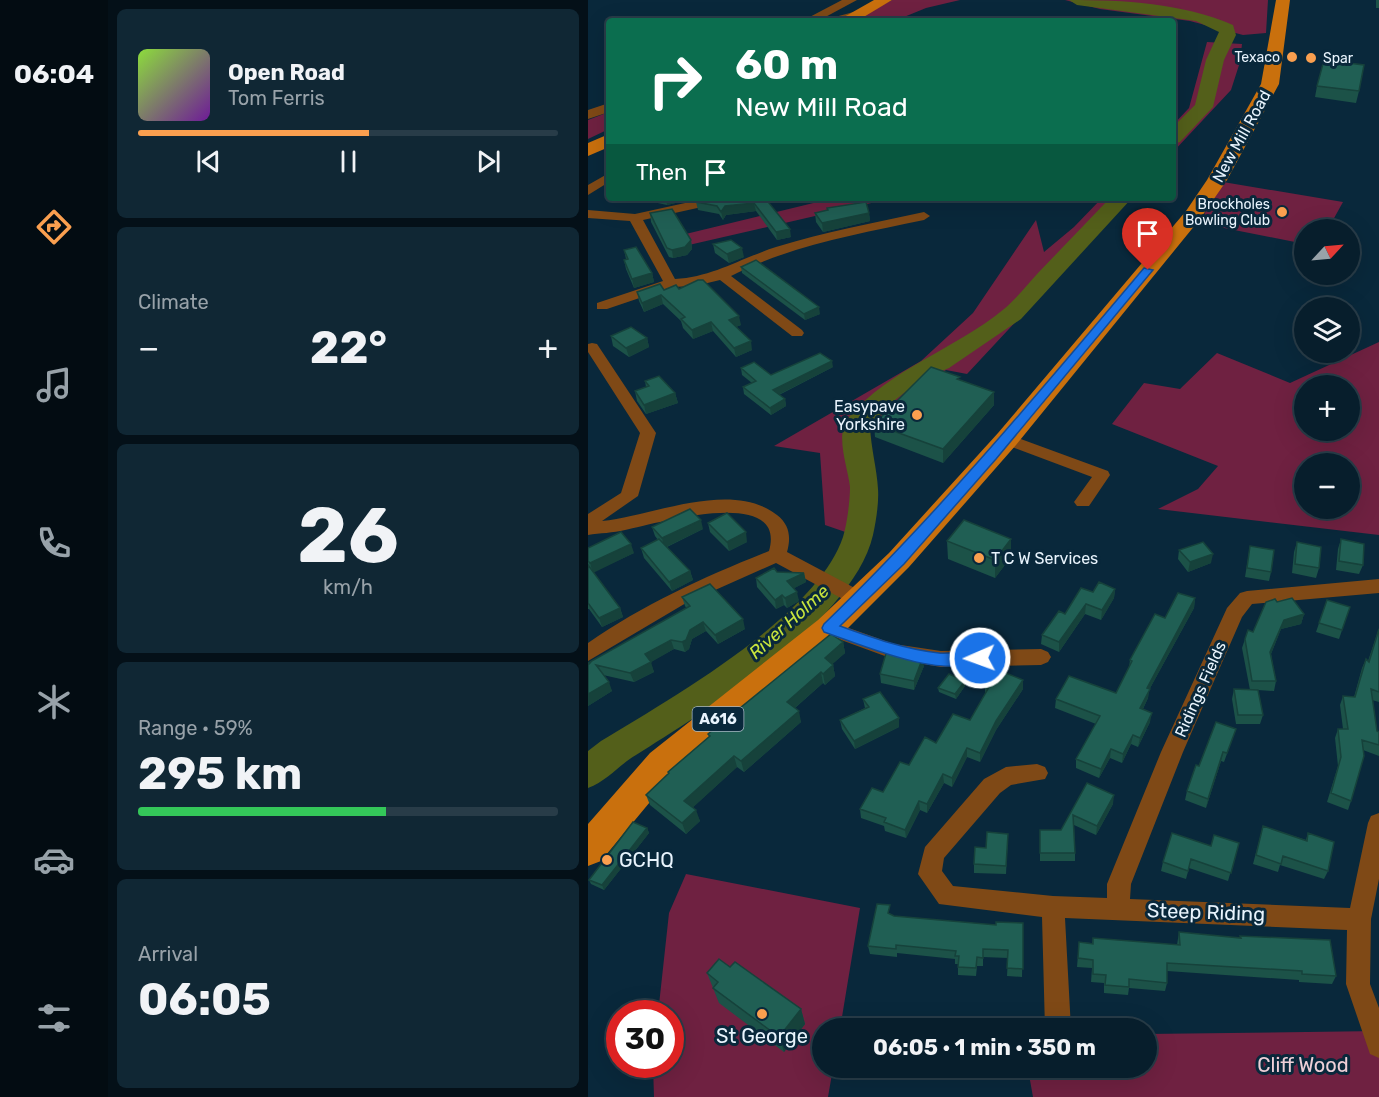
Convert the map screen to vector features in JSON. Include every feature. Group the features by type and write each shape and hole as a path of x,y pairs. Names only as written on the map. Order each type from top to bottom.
{"main road":[{"path":"851,18 885,0"},
{"name":"New Mill Road","path":"588,850 662,763 829,628 853,595 899,560 1007,439 1194,215 1270,84 1283,0"},
{"path":"588,150 606,141"}],"street":[{"path":"814,18 851,0"},
{"path":"838,18 861,13"},
{"path":"588,115 606,108"},
{"path":"588,191 606,179"},
{"path":"588,214 635,218 712,201"},
{"path":"602,306 671,282 696,282 722,275 758,257 810,241 924,216"},
{"path":"635,218 671,282"},
{"path":"722,275 797,333"},
{"path":"588,522 629,496 638,459 648,434 592,347"},
{"path":"1007,439 1101,475 1083,502"},
{"path":"588,529 623,525 705,507 731,505 770,517 780,527 782,541 777,555 674,600 588,653"},
{"path":"777,555 818,579 853,595"},
{"name":"Ridings Fields","path":"1118,909 1119,884 1172,752 1234,612 1247,598 1379,586"},
{"path":"829,628 893,651 941,659 1041,657"},
{"name":"Steep Riding","path":"1037,773 1006,776 992,786 933,854 930,874 947,896 1053,907 1359,919"},
{"path":"1379,823 1359,919 1358,984 1379,1044"},
{"path":"1053,907 1058,1018"}],"green space":[{"path":"892,0 960,0 926,8 905,18 858,18"},
{"path":"1065,0 1268,0 1266,33 1243,35 1176,18 1100,9"},
{"path":"1207,42 1242,44 1240,62 1231,90 1176,149 1176,122 1189,108"},
{"path":"606,113 606,130 588,139 588,120"},
{"path":"1223,182 1343,202 1334,219 1294,219 1294,242 1199,223"},
{"path":"822,201 880,201 667,250 661,240"},
{"path":"1099,201 1128,201 967,374 946,370 865,429 854,535 825,525 820,453 774,446 921,361 973,313 1036,220 1044,252 1074,227"},
{"path":"1379,342 1379,535 1158,509 1198,489 1218,466 1112,424 1144,383 1180,389 1217,353 1290,383 1294,381 1294,441 1360,441 1360,375 1307,375 1333,363 1360,363 1360,351"},
{"path":"686,874 860,908 842,1018 812,1018 812,1078 831,1078 828,1097 654,1097 653,1078 684,1078 684,1000 660,1000 669,913"},
{"name":"Cliff Wood","path":"1379,1031 1379,1097 1033,1097 1030,1078 1157,1078 1157,1034"}],"building":[{"path":"1324,60 1364,65 1359,91 1317,86"},
{"path":"767,201 790,229 776,232 754,203 725,206 721,212 717,206 696,202"},
{"path":"866,202 869,213 822,223 815,213 828,210 827,208"},
{"path":"672,209 691,240 685,247 672,250 667,248 650,213"},
{"path":"731,240 742,248 727,254 713,244"},
{"path":"636,247 652,273 632,279 624,260 628,259 624,250"},
{"path":"756,260 819,307 804,314 741,267"},
{"path":"703,280 739,316 729,320 751,341 734,348 711,322 692,330 681,319 685,317 661,295 642,303 637,292 660,284 664,290 676,285 679,289"},
{"path":"631,327 647,338 626,348 611,336"},
{"path":"820,353 832,361 773,390 785,399 770,408 743,387 756,381 741,368 754,362 771,375"},
{"path":"931,367 994,392 943,449 874,424"},
{"path":"659,376 675,393 644,405 635,391 649,386 645,381"},
{"path":"690,509 701,520 662,538 652,527"},
{"path":"727,513 746,532 727,542 708,523"},
{"path":"964,520 1011,539 995,560 947,541"},
{"path":"621,532 631,544 590,563 588,561 588,548"},
{"path":"659,539 690,571 669,582 641,548"},
{"path":"1341,539 1364,544 1363,565 1339,561"},
{"path":"1203,542 1213,554 1190,562 1179,550"},
{"path":"1297,542 1321,547 1319,568 1295,564"},
{"path":"1250,546 1274,550 1271,572 1247,568"},
{"path":"588,565 620,608 599,618 588,603"},
{"path":"774,568 777,572 804,573 787,581 797,592 785,598 782,595 775,600 756,578"},
{"path":"1099,582 1115,589 1102,610 1086,604 1059,642 1042,635 1059,611 1065,614 1081,588 1093,592"},
{"path":"710,584 743,619 715,635 703,622 690,630 686,640 682,642 671,640 645,654 651,662 630,673 596,665 609,682 588,694 588,665 590,663 588,663 690,606 682,597"},
{"path":"1178,593 1195,598 1147,688 1150,689 1140,708 1152,713 1140,738 1133,735 1123,754 1111,749 1101,769 1076,759 1100,716 1056,699 1069,676 1116,693 1132,661 1130,660 1155,614 1165,618"},
{"path":"1292,598 1304,614 1284,620 1270,652 1276,681 1252,681 1245,639 1248,630 1253,632 1266,602"},
{"path":"1327,600 1350,607 1342,630 1319,623"},
{"path":"1379,629 1379,692 1371,689 1379,732 1379,745 1362,740 1364,756 1351,801 1331,793 1341,757 1338,729 1348,729 1343,696 1355,697 1366,659 1369,662"},
{"path":"831,634 843,642 825,658 833,665 823,674 821,672 787,702 799,711 741,761 734,756 684,801 696,810 682,823 646,795 668,772 710,736 708,734"},
{"path":"887,650 923,657 914,681 880,674"},
{"path":"996,669 1023,680 996,721 980,753 967,748 952,778 943,774 927,804 919,801 905,830 884,822 886,818 860,809 872,788 883,792 900,762 909,765 925,737 936,743 953,714 970,720 989,687 985,685"},
{"path":"949,674 965,681 955,694 938,688"},
{"path":"1234,689 1258,690 1263,715 1238,715"},
{"path":"880,692 899,718 854,741 840,720 869,707 863,699"},
{"path":"1216,722 1236,729 1227,753 1223,752 1208,799 1187,791"},
{"path":"1087,783 1114,795 1097,826 1073,815 1075,853 1040,853 1040,830 1061,830"},
{"path":"633,822 647,828 602,885 589,880"},
{"path":"1263,826 1307,841 1308,833 1334,842 1328,871 1283,856 1281,864 1256,855"},
{"path":"987,832 1008,834 1006,866 974,864 975,847 986,848"},
{"path":"1172,833 1211,846 1214,835 1239,843 1231,873 1191,859 1188,871 1163,862"},
{"path":"877,904 890,905 888,913 894,916 996,925 996,922 1023,923 1023,969 1007,968 1008,950 983,949 983,958 977,957 976,968 958,967 959,956 955,956 956,951 896,945 896,949 868,946"},
{"path":"1179,932 1241,938 1240,936 1330,940 1336,976 1302,974 1302,971 1167,963 1167,983 1129,979 1129,987 1105,985 1106,975 1093,974 1093,960 1078,958 1079,942 1093,944 1093,938 1180,945"},
{"name":"St George","path":"719,959 730,967 735,962 801,1009 779,1037 713,988 718,982 707,973"}],"waterway":[{"name":"River Holme","path":"1077,0 1200,17 1227,29 1228,35 1215,60 1204,107 1176,135"},
{"name":"River Holme","path":"588,773 613,751 715,688 781,635 825,594 839,576 858,536 864,489 857,451 857,424 886,394 912,375 940,363 1013,314 1119,201"}],"place":[{"name":"Texaco","path":"1292,57"},
{"name":"Spar","path":"1311,58"},
{"name":"Brockholes Bowling Club","path":"1282,212"},
{"name":"Easypave Yorkshire","path":"917,415"},
{"name":"T C W Services","path":"979,558"},
{"name":"GCHQ","path":"607,860"},
{"name":"St George","path":"762,1014"}],"route":[{"path":"980,658 941,659 893,651 829,628 899,560 992,456 1148,270"}]}
